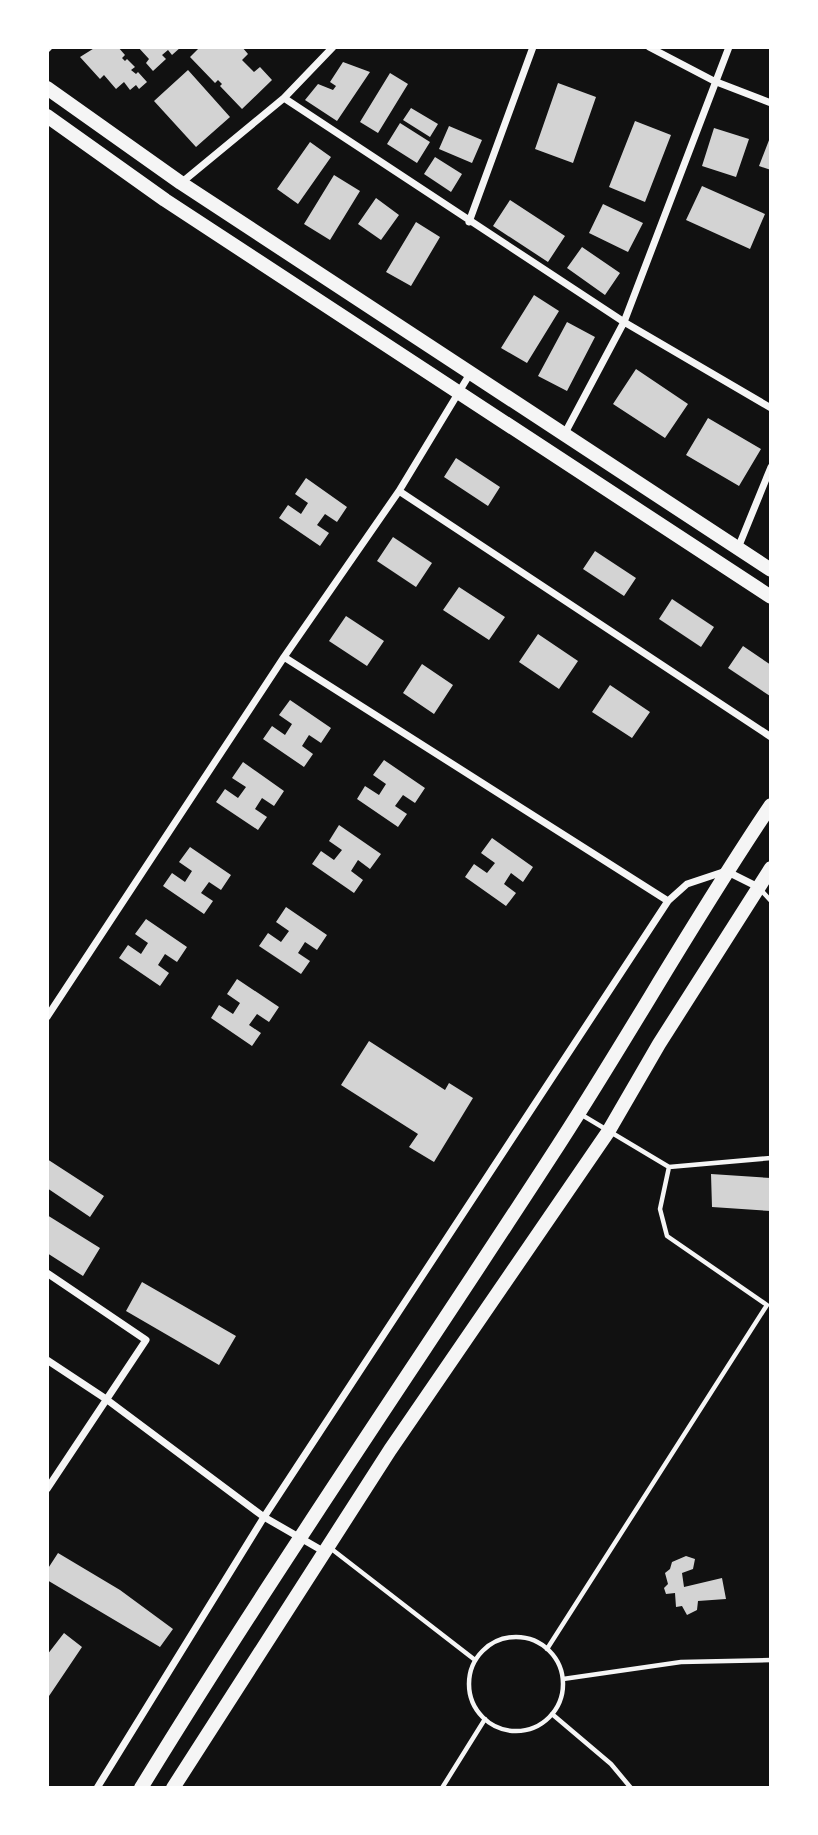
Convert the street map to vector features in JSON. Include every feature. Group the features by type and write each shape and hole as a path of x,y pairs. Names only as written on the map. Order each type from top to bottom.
{"main road":[{"path":"47,88 181,183 771,570"},
{"path":"47,116 165,200 461,391 771,597"},
{"path":"141,1788 300,1538 579,1113 726,871 771,805"},
{"path":"173,1788 325,1549 608,1132 659,1044 771,868"}],"street":[{"path":"181,183 284,98 333,47"},
{"path":"469,222 533,47"},
{"path":"649,47 715,81 771,103"},
{"path":"565,433 624,321 729,47"},
{"path":"284,98 469,222 624,321 771,408"},
{"path":"47,1017 284,657 399,491 472,372"},
{"path":"738,548 771,467"},
{"path":"399,491 771,737"},
{"path":"284,657 668,901"},
{"path":"97,1788 264,1517 668,901 687,884 726,871 759,888"},
{"path":"47,1273 146,1340 47,1489"},
{"path":"47,1360 106,1399 264,1517 325,1549"}],"lane":[{"path":"759,888 771,901"},
{"path":"579,1113 670,1167 771,1157"},
{"path":"547,1648 769,1306 667,1236 660,1209 670,1167"},
{"path":"325,1549 475,1660"},
{"path":"512,1637 528,1639 547,1648 559,1665 563,1679 562,1695 552,1714 528,1729 512,1731 485,1719 474,1705 469,1691 470,1674 475,1660 496,1641 512,1637"},
{"path":"563,1679 681,1662 771,1660"},
{"path":"552,1714 611,1764 631,1788"},
{"path":"442,1788 485,1719"}],"building":[{"path":"96,47 118,47 125,55 122,58 135,67 131,70 136,74 138,72 147,82 139,89 136,85 130,90 124,82 116,89 104,75 100,79 80,57"},
{"path":"138,47 181,47 172,55 168,50 162,55 166,59 153,71 146,63 149,59"},
{"path":"200,47 242,47 248,54 242,60 254,72 260,67 272,80 242,109 220,86 222,84 218,80 215,83 190,57"},
{"path":"343,62 370,72 337,121 305,100 318,84 333,90 336,86 330,82"},
{"path":"188,70 230,117 196,147 154,101"},
{"path":"390,73 408,84 378,133 360,122"},
{"path":"558,83 596,97 573,163 535,149"},
{"path":"411,108 438,124 430,137 403,120"},
{"path":"635,121 671,135 645,202 609,187"},
{"path":"400,123 430,142 417,163 387,144"},
{"path":"449,126 482,140 472,163 439,149"},
{"path":"714,128 749,139 736,177 702,166"},
{"path":"771,135 771,170 759,166"},
{"path":"310,142 331,157 298,204 277,189"},
{"path":"435,157 462,174 451,192 424,174"},
{"path":"334,175 360,191 330,240 304,224"},
{"path":"702,186 765,214 750,249 686,220"},
{"path":"376,198 399,215 381,240 358,224"},
{"path":"510,200 565,236 548,262 493,226"},
{"path":"603,204 643,223 628,252 589,233"},
{"path":"416,222 440,237 411,286 386,272"},
{"path":"582,247 620,273 605,295 567,268"},
{"path":"534,295 559,311 527,363 501,348"},
{"path":"567,322 595,337 567,391 538,376"},
{"path":"636,369 688,404 665,438 613,404"},
{"path":"708,418 761,449 739,486 686,455"},
{"path":"456,458 500,487 488,506 444,477"},
{"path":"306,478 347,507 337,522 325,514 317,525 329,533 320,546 279,518 288,505 301,514 308,503 295,494"},
{"path":"393,537 432,563 416,587 377,561"},
{"path":"595,551 636,578 624,596 583,569"},
{"path":"459,587 505,617 489,640 443,610"},
{"path":"672,599 714,627 701,647 659,619"},
{"path":"346,616 384,641 367,666 329,641"},
{"path":"538,634 578,661 559,689 519,662"},
{"path":"743,646 771,665 770,696 728,668"},
{"path":"422,664 453,685 434,714 403,693"},
{"path":"610,685 650,712 632,738 592,712"},
{"path":"290,700 331,728 321,743 309,735 302,746 313,754 304,767 263,739 272,726 285,735 292,724 279,715"},
{"path":"384,760 425,788 415,803 403,795 395,806 407,814 398,827 357,799 365,786 379,795 386,784 373,775"},
{"path":"243,762 284,791 274,806 262,798 255,809 267,817 258,830 216,802 225,789 238,798 246,787 232,778"},
{"path":"339,825 381,854 370,869 358,860 351,871 363,880 354,893 312,864 321,851 334,860 342,850 329,841"},
{"path":"492,838 533,867 523,882 511,873 504,884 516,893 506,906 465,877 474,864 487,873 495,863 481,853"},
{"path":"190,847 231,875 221,890 209,882 201,893 213,901 204,914 163,886 172,873 185,882 192,871 179,862"},
{"path":"286,907 327,935 317,950 305,942 298,953 310,961 301,974 259,946 268,933 281,942 289,931 276,922"},
{"path":"146,919 187,947 177,962 165,954 158,965 169,973 160,986 119,958 128,945 141,954 148,943 135,934"},
{"path":"237,979 279,1007 269,1022 257,1014 249,1025 261,1033 252,1046 211,1018 219,1005 233,1014 240,1003 227,994"},
{"path":"369,1041 445,1090 449,1083 473,1098 434,1162 409,1147 418,1134 341,1085"},
{"path":"47,1159 104,1196 90,1217 47,1188"},
{"path":"711,1174 771,1178 771,1211 712,1207"},
{"path":"47,1215 100,1248 83,1276 47,1253"},
{"path":"142,1282 236,1336 219,1365 126,1311"},
{"path":"58,1553 120,1590 173,1629 160,1647 47,1580 47,1570"},
{"path":"686,1556 695,1559 693,1569 682,1573 684,1587 722,1578 726,1599 698,1601 697,1610 687,1615 682,1606 676,1607 675,1593 666,1594 664,1588 668,1584 665,1573 672,1562"},
{"path":"64,1633 82,1647 47,1699 47,1655"}]}
